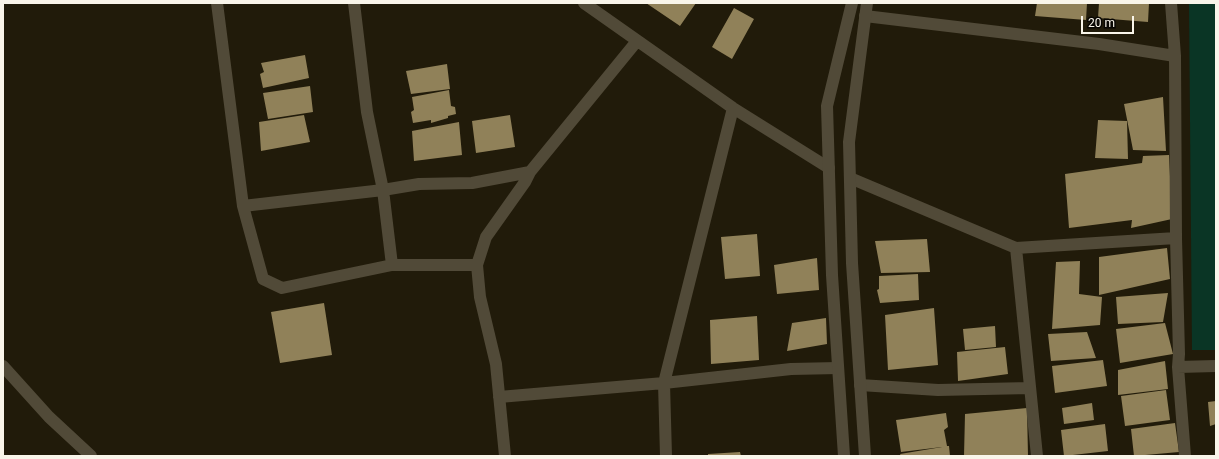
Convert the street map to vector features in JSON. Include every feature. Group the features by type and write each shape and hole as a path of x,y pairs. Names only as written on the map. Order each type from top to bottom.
{"street":[{"path":"217,3 242,206 263,279 282,288 392,265 477,265"},
{"path":"354,3 367,112 384,190 392,265"},
{"path":"584,3 733,108 829,168"},
{"path":"844,456 832,275 827,106 852,3"},
{"path":"865,456 852,263 849,142 867,3"},
{"path":"1171,3 1175,56 1178,367 1185,456"},
{"path":"865,16 1099,44 1175,56"},
{"path":"505,456 496,364 480,297 477,265 486,237 530,172 637,41"},
{"path":"666,456 664,383 733,108"},
{"path":"242,206 384,190 419,184 472,183 530,172"},
{"path":"850,178 1016,248 1176,238"},
{"path":"1016,248 1037,456"},
{"path":"3,366 49,417 91,456"},
{"path":"1178,367 1216,366"},
{"path":"499,398 664,383 791,369 838,368"},
{"path":"860,385 938,390 1030,388"}],"green space":[{"path":"1189,3 1216,3 1216,350 1192,350"}],"building":[{"path":"646,3 696,3 680,26"},
{"path":"1037,3 1087,3 1086,20 1035,16"},
{"path":"1099,3 1149,3 1148,22 1098,18"},
{"path":"734,8 754,19 732,59 712,47"},
{"path":"305,55 309,78 263,88 260,74 264,72 261,63"},
{"path":"447,64 450,89 411,94 406,71"},
{"path":"310,86 313,112 268,119 263,93"},
{"path":"449,90 451,106 455,107 456,114 431,123 431,120 413,123 411,112 414,110 412,97"},
{"path":"1163,97 1166,151 1133,150 1124,104"},
{"path":"304,115 310,142 261,151 259,122"},
{"path":"510,115 515,147 476,153 472,121"},
{"path":"1098,120 1127,121 1128,159 1095,158"},
{"path":"459,122 462,155 414,161 412,131"},
{"path":"1169,155 1172,219 1131,228 1132,220 1069,228 1065,174 1142,163 1143,156"},
{"path":"757,234 760,276 725,279 721,237"},
{"path":"927,239 930,272 881,273 875,241"},
{"path":"1167,248 1170,279 1099,295 1099,257"},
{"path":"817,258 819,290 777,294 774,265"},
{"path":"1080,261 1079,294 1102,297 1100,325 1052,329 1056,262"},
{"path":"918,274 919,300 880,303 877,290 879,289 879,276"},
{"path":"1168,293 1163,322 1118,324 1116,297"},
{"path":"324,303 332,355 280,363 271,312"},
{"path":"934,308 938,365 888,370 885,315"},
{"path":"757,316 759,360 711,364 710,320"},
{"path":"826,318 827,344 787,351 792,323"},
{"path":"1165,323 1173,354 1120,363 1116,329"},
{"path":"995,326 996,347 965,350 963,329"},
{"path":"1087,332 1096,358 1051,361 1048,334"},
{"path":"1005,347 1008,374 958,381 957,352"},
{"path":"1103,360 1107,386 1055,393 1052,366"},
{"path":"1165,361 1168,389 1118,395 1118,370"},
{"path":"1166,390 1170,420 1125,426 1121,396"},
{"path":"1216,401 1216,424 1210,426 1208,402"},
{"path":"1092,403 1094,420 1064,424 1062,408"},
{"path":"1027,408 1028,456 964,456 965,414"},
{"path":"946,413 948,427 944,430 947,446 949,446 950,456 901,456 900,454 942,447 901,452 896,420"},
{"path":"1175,423 1179,452 1134,456 1131,429"},
{"path":"1105,424 1108,451 1064,456 1061,430"},
{"path":"740,452 741,456 708,456 708,454"}]}
